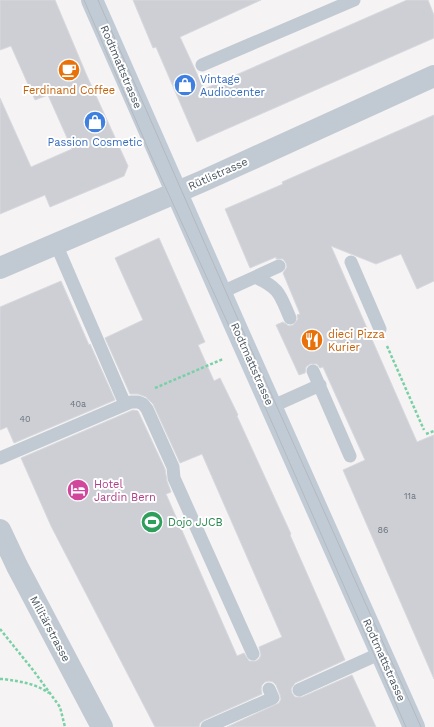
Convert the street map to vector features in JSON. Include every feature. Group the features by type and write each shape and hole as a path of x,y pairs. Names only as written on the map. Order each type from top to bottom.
{"street":[{"name":"Rodtmattstrasse","path":"92,0 220,293 414,727"},
{"name":"Rütlistrasse","path":"0,268 176,192 434,76"},
{"name":"Militärstrasse","path":"0,530 17,566 102,727"}],"lane":[{"path":"202,65 354,0"},
{"path":"56,244 130,403"},
{"path":"351,262 380,329"},
{"path":"220,293 279,266"},
{"path":"255,277 269,283 279,293 290,318"},
{"path":"313,371 350,456"},
{"path":"271,406 320,385"},
{"path":"0,458 130,403 145,406 150,413 173,467 174,478 253,654"},
{"path":"299,690 381,653"},
{"path":"207,727 273,698 269,689"}],"path":[{"path":"380,329 424,430"},
{"path":"130,403 139,395 223,359"},
{"path":"426,434 434,431"},
{"path":"0,629 60,707 65,727"},
{"path":"0,679 30,683 39,686 51,694"}],"building":[{"path":"0,0 55,0 87,76 128,166 124,176 50,207 45,195 0,214 0,98 31,167 72,149 48,95 35,100 11,46 0,50"},
{"path":"133,0 261,0 180,37 204,89 407,0 428,0 434,15 434,38 197,142 156,47 153,48"},
{"path":"434,115 434,281 417,289 401,254 376,264 331,246 417,442 434,435 434,679 343,470 365,460 323,367 320,368 317,364 310,364 306,367 305,373 299,375 276,325 283,322 289,326 293,325 298,319 297,315 300,314 283,273 287,267 286,263 283,259 276,259 276,257 250,268 225,209 283,184 282,182"},
{"path":"159,238 205,342 198,345 214,381 220,378 238,415 237,416 291,534 290,535 345,660 295,683 291,689 292,693 295,697 302,697 352,675 376,727 227,727 279,703 281,699 276,685 269,681 262,685 262,694 204,720 200,723 199,727 155,727 51,526 21,458 133,410 138,411 165,469 171,492 166,494 237,656 244,653 249,661 256,661 261,655 259,647 282,637 202,454 180,463 153,404 146,397 138,394 130,394 105,338 143,320 115,258"},
{"path":"61,281 115,400 14,443 7,427 0,430 0,307"}],"tram line":[{"path":"84,0 153,160 240,350 406,727"},
{"path":"98,0 251,349 421,727"}],"place":[{"name":"Ferdinand Coffee","path":"69,70"},
{"name":"Vintage Audiocenter","path":"185,85"},
{"name":"Passion Cosmetic","path":"95,122"},
{"name":"dieci Pizza Kurier","path":"312,340"},
{"name":"Hotel Jardin Bern","path":"78,490"},
{"name":"Dojo JJCB","path":"152,522"}]}
